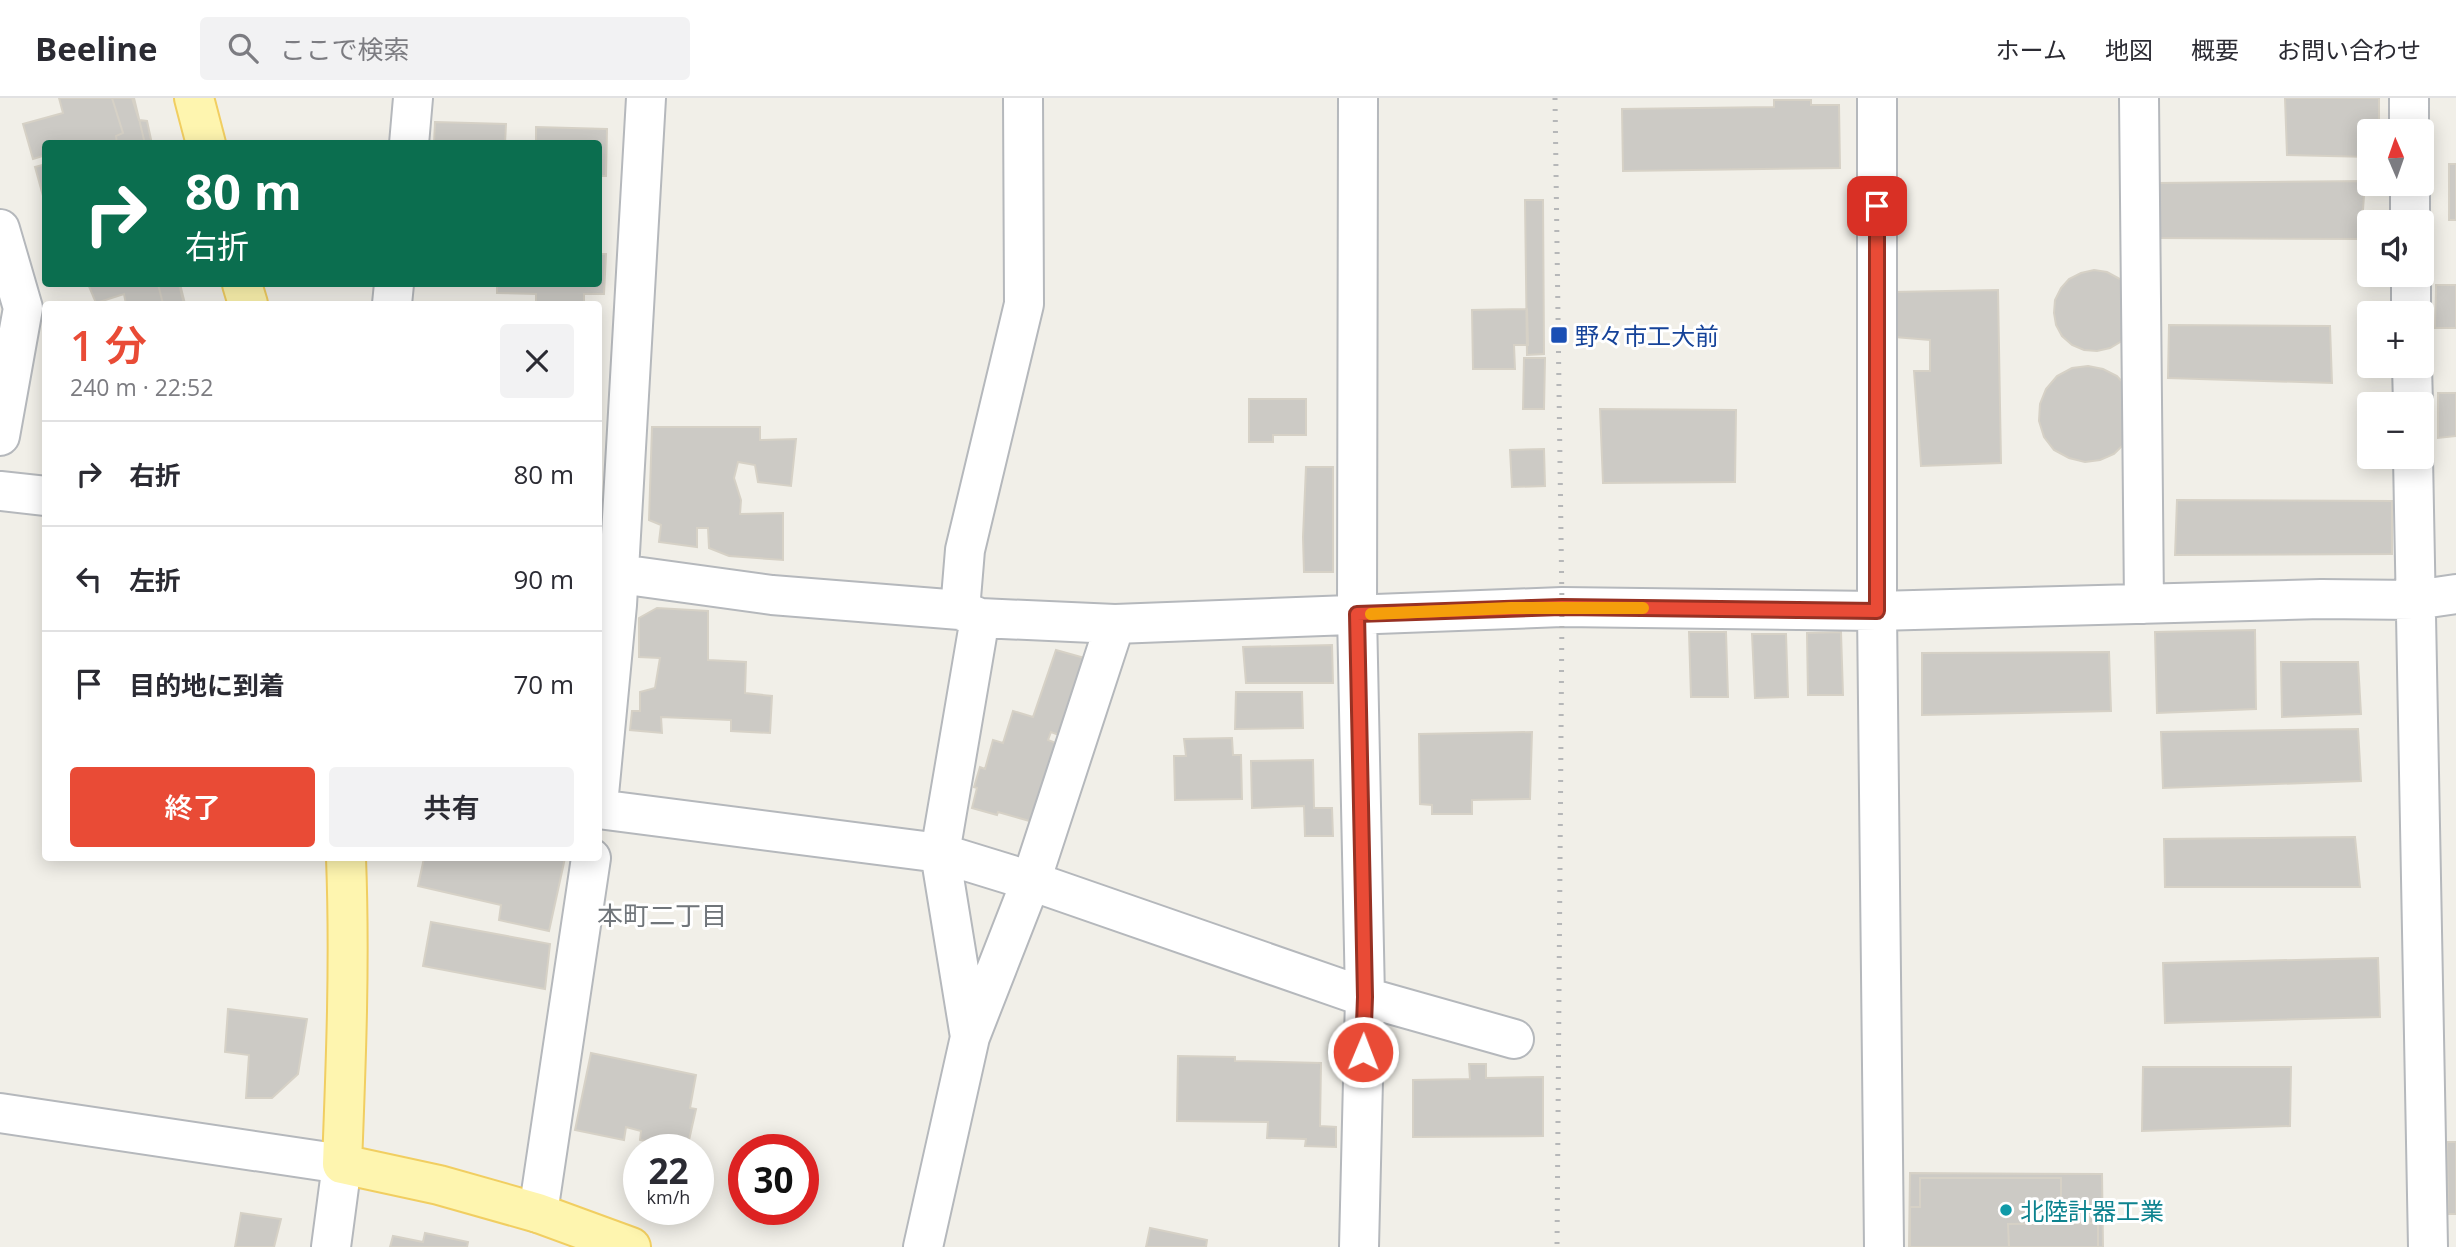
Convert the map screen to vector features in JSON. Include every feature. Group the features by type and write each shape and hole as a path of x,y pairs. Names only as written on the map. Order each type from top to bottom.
{"main road":[{"path":"194,98 205,140"},
{"path":"346,861 348,908 342,1164 439,1185 538,1213 631,1247"}],"street":[{"path":"409,140 413,98"},
{"path":"602,713 608,572 646,98"},
{"path":"970,1037 940,853 970,614 965,550 1024,304 1023,98"},
{"path":"1359,98 1357,614 1365,997 1359,1247"},
{"path":"1877,98 1877,611 1884,1247"},
{"path":"2139,98 2144,604"},
{"path":"2409,98 2409,119"},
{"path":"0,229 23,308 0,436"},
{"path":"2413,469 2428,1247"},
{"path":"0,491 42,496"},
{"path":"608,572 772,595 970,614 1115,624 1562,607 1877,611 2321,599 2415,600 2456,594"},
{"path":"923,1247 970,1037 1031,881 1115,624"},
{"path":"602,808 940,853 1031,881 1365,997 1514,1039"},
{"path":"538,1213 591,861"},
{"path":"0,1113 342,1164 331,1247"}],"building":[{"path":"59,98 134,98 144,140 42,140 42,156 33,159 23,124 63,113"},
{"path":"112,98 132,98 139,120 147,121 151,140 116,140 116,136 123,133"},
{"path":"2285,98 2379,98 2379,119 2357,119 2357,157 2287,155"},
{"path":"1774,100 1811,100 1811,105 1839,105 1840,168 1623,171 1622,109 1774,107"},
{"path":"1774,100 1811,100 1811,105 1839,105 1840,168 1623,171 1622,109 1774,107"},
{"path":"435,122 506,124 505,140 434,140"},
{"path":"536,127 607,129 606,176 602,176 602,140 536,140"},
{"path":"2449,164 2456,164 2456,220 2449,220"},
{"path":"42,165 42,192 35,167"},
{"path":"2357,181 2357,196 2364,196 2363,210 2357,210 2357,239 2158,238 2158,183"},
{"path":"1525,200 1543,200 1544,354 1527,355"},
{"path":"602,254 606,254 604,294 584,294 584,301 536,301 536,294 497,293 497,287 602,287"},
{"path":"2094,270 2107,272 2120,279 2129,289 2122,341 2097,351 2072,345 2062,336 2054,313 2055,300 2069,279"},
{"path":"2436,285 2456,285 2456,328 2435,328"},
{"path":"89,287 181,287 184,301 125,301 124,294 95,301"},
{"path":"159,287 180,287 183,301 162,301"},
{"path":"1998,290 2001,463 1921,466 1914,371 1930,371 1930,340 1895,337 1893,292"},
{"path":"1527,309 1528,345 1514,345 1515,369 1473,369 1472,310"},
{"path":"2169,325 2330,326 2332,383 2168,378"},
{"path":"1524,358 1545,358 1544,409 1523,409"},
{"path":"2088,366 2117,376 2127,387 2125,443 2114,454 2085,462 2054,450 2044,437 2039,421 2040,404 2046,389 2057,376 2072,368"},
{"path":"2438,393 2456,393 2456,436 2438,438"},
{"path":"1249,399 1306,399 1306,435 1273,435 1273,442 1249,442"},
{"path":"1600,409 1736,410 1735,482 1603,483"},
{"path":"652,427 760,427 760,440 796,439 791,486 758,482 755,465 738,462 734,478 741,500 740,514 783,513 783,560 729,556 709,548 708,528 697,528 697,547 659,542 661,525 649,520"},
{"path":"1544,449 1545,486 1512,487 1510,450"},
{"path":"1306,467 1333,467 1333,572 1304,572"},
{"path":"2177,500 2392,501 2392,554 2175,555"},
{"path":"657,608 708,611 708,660 746,662 745,693 772,696 770,733 731,731 731,720 661,717 662,733 630,730 632,711 640,711 640,692 655,688 660,658 639,657 639,618"},
{"path":"2255,630 2256,709 2157,713 2155,632"},
{"path":"1689,632 1726,632 1728,697 1691,697"},
{"path":"1841,632 1843,695 1808,695 1807,633"},
{"path":"1752,634 1786,634 1788,697 1755,698"},
{"path":"1332,645 1333,683 1246,683 1243,647"},
{"path":"1056,650 1088,659 1064,737 1051,732 1048,740 1056,743 1033,822 972,808 980,767 985,769 993,740 1003,743 1013,711 1033,717"},
{"path":"2109,652 2111,711 1922,715 1922,653"},
{"path":"2281,662 2358,662 2361,714 2282,717"},
{"path":"1236,692 1302,692 1303,728 1235,729"},
{"path":"2358,729 2361,781 2163,788 2161,732"},
{"path":"1532,732 1530,799 1472,800 1472,814 1432,814 1432,805 1420,804 1419,734"},
{"path":"1232,738 1233,755 1241,755 1242,799 1175,800 1174,756 1186,756 1184,739"},
{"path":"1313,760 1314,808 1332,808 1333,836 1305,836 1304,806 1252,808 1251,761"},
{"path":"2355,837 2360,887 2165,887 2164,839"},
{"path":"423,861 564,861 549,931 499,920 501,905 418,886"},
{"path":"431,922 550,944 545,989 423,966"},
{"path":"2378,958 2380,1017 2165,1023 2163,963"},
{"path":"228,1009 307,1019 298,1074 272,1098 246,1098 249,1055 225,1052"},
{"path":"591,1053 696,1075 690,1108 696,1109 690,1134 641,1134 641,1131 626,1127 623,1140 575,1130"},
{"path":"1178,1056 1235,1057 1235,1061 1321,1063 1320,1126 1336,1127 1336,1147 1305,1146 1306,1139 1267,1138 1268,1122 1177,1121"},
{"path":"1469,1064 1486,1064 1486,1078 1543,1077 1543,1136 1413,1137 1413,1080 1470,1079"},
{"path":"2143,1067 2291,1067 2290,1126 2142,1131"},
{"path":"2447,1142 2456,1142 2456,1214 2448,1214"},
{"name":"北陸計器工業","path":"1910,1173 2102,1174 2103,1247 1909,1247"},
{"name":"北陸計器工業","path":"1920,1178 2061,1178 2061,1207 2089,1206 2089,1223 2008,1224 2009,1247 1910,1247 1910,1207 1920,1207"},
{"path":"241,1213 281,1219 274,1247 235,1247"},
{"path":"2098,1223 2098,1247 2009,1247 2008,1224"},
{"path":"1150,1228 1207,1240 1206,1247 1146,1247"},
{"path":"425,1233 468,1242 467,1247 390,1247 393,1236 423,1242"}],"railway":[{"path":"1555,98 1562,607 1557,1247"}],"slow traffic":[{"path":"1371,614 1459,609 1643,608"}],"place":[{"name":"野々市工大前","path":"1559,335"},
{"name":"北陸計器工業","path":"2006,1210"}],"district":[{"name":"本町二丁目","path":"662,915"}],"route":[{"path":"1363,1052 1365,997 1357,614 1562,607 1877,611 1877,206"}]}
